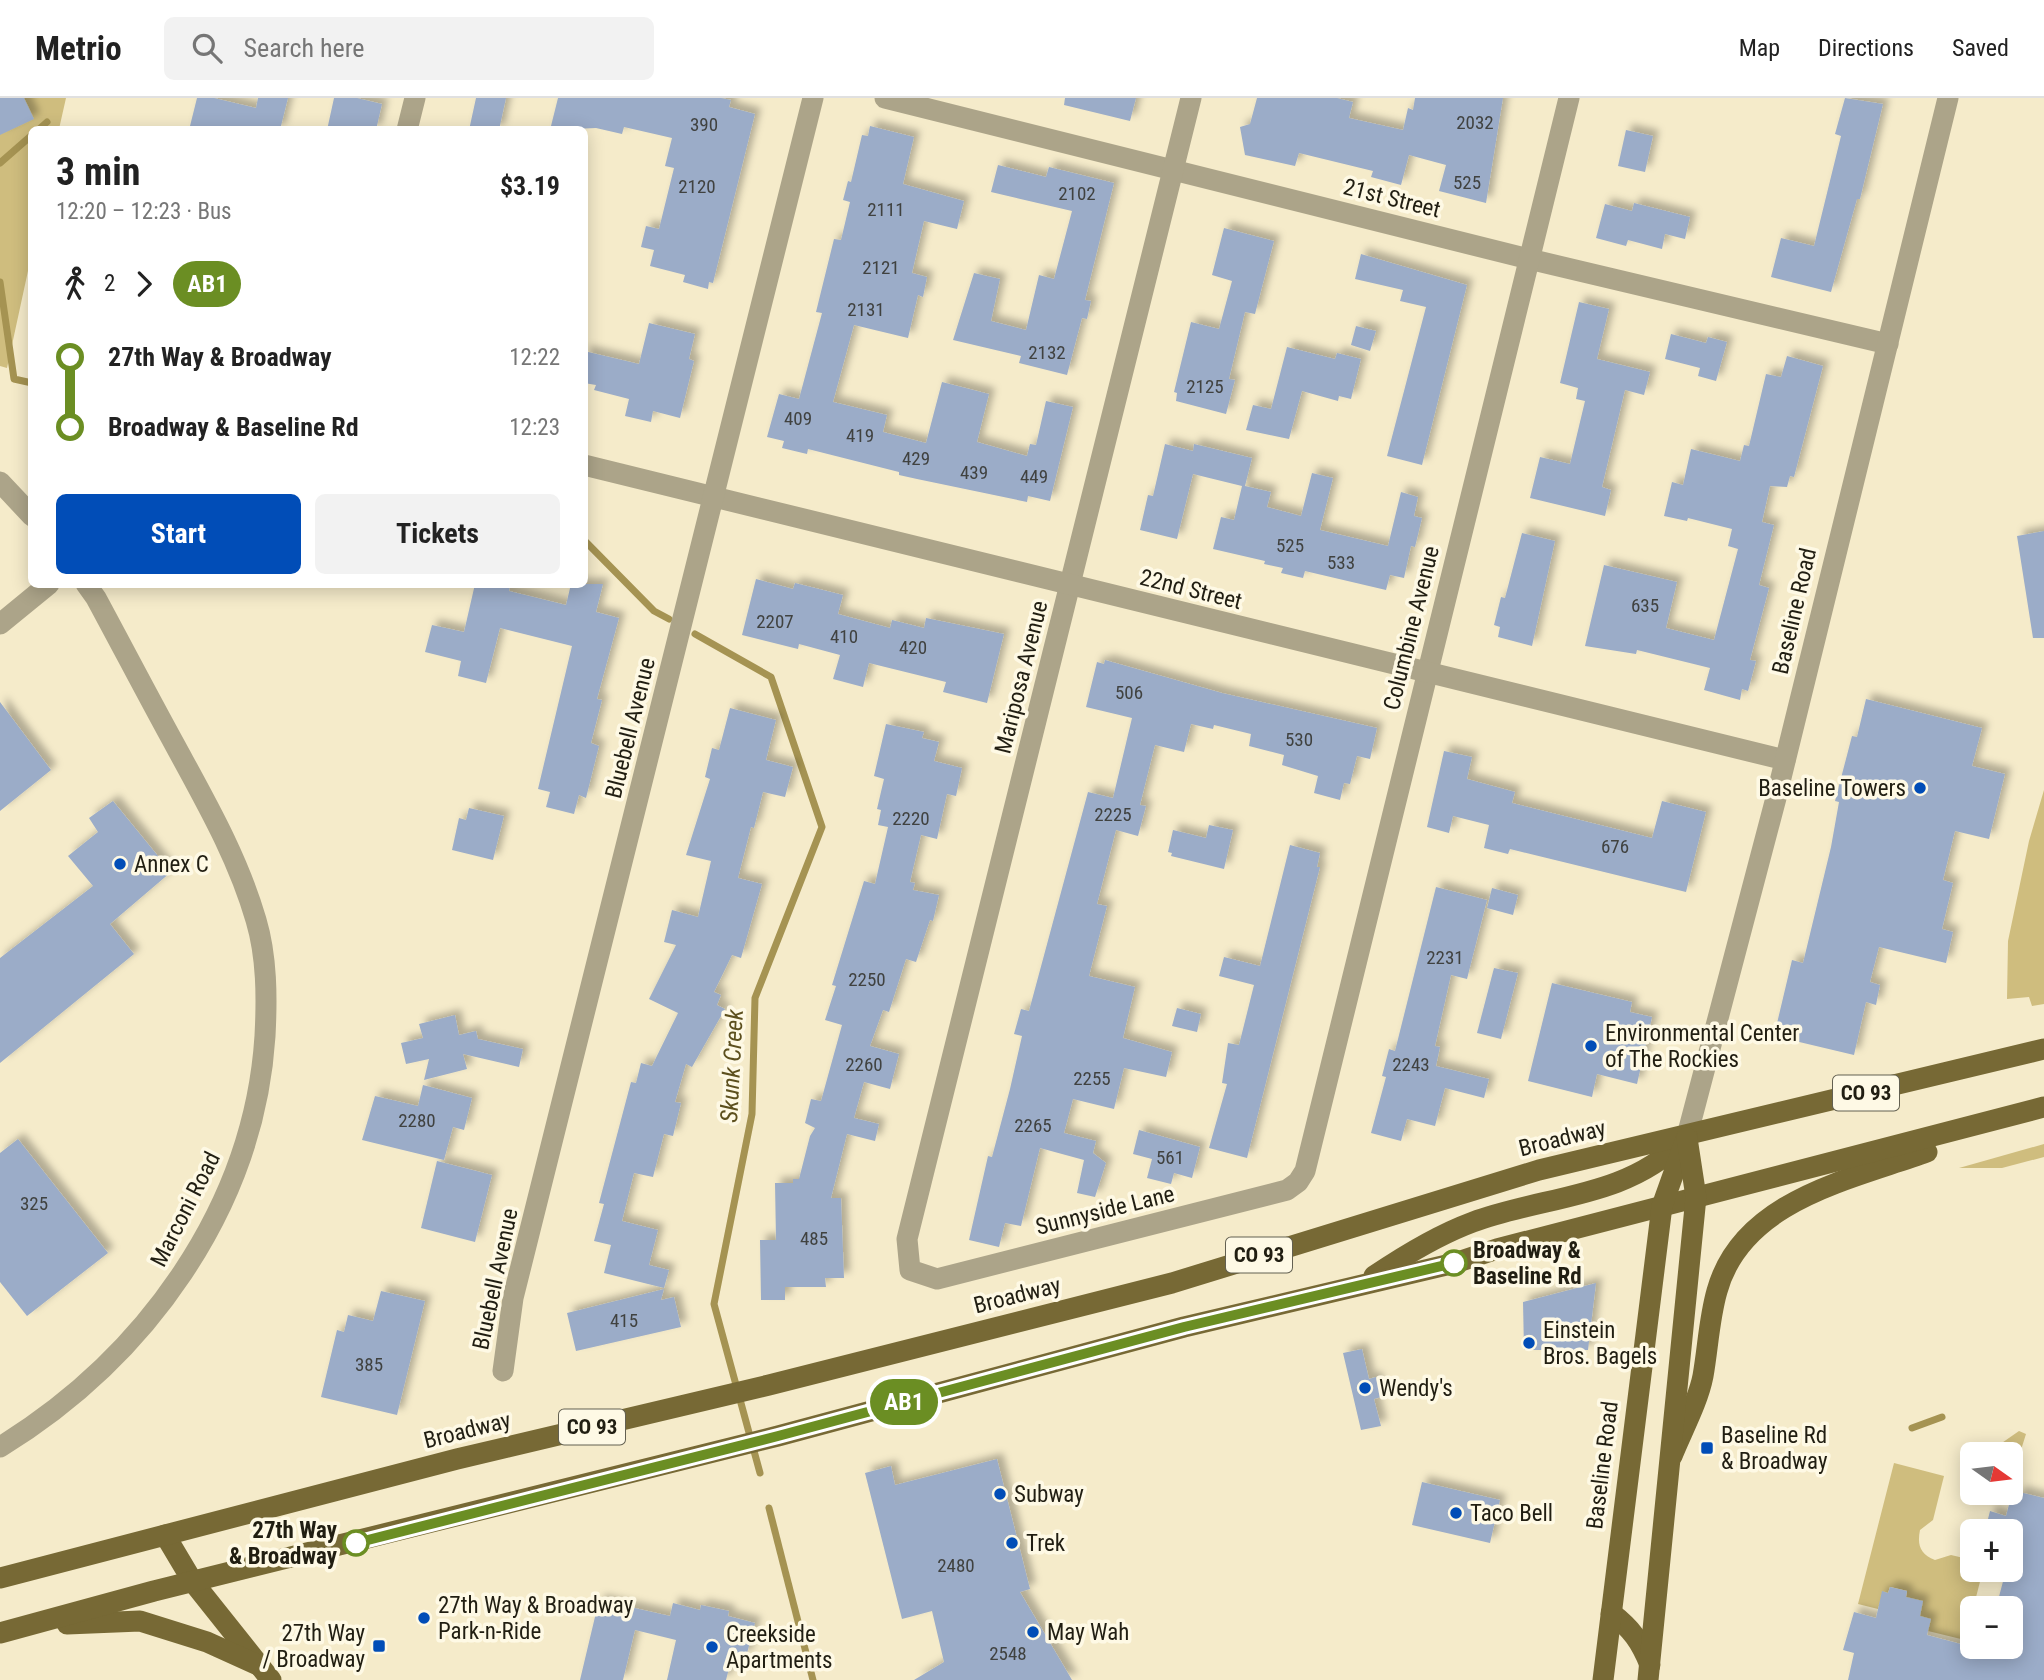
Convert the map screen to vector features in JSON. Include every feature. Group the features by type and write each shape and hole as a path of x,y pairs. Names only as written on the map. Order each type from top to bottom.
{"main road":[{"name":"Broadway","path":"0,1578 457,1459 769,1385 1172,1283 1539,1170 2044,1049"},
{"path":"1672,1456 1703,1378 1708,1332 1723,1274 1735,1251 1757,1228 1791,1204 1824,1188 2044,1109"},
{"name":"CO 93","path":"0,1633 778,1436 1364,1282 1455,1262 1696,1197 2044,1109"},
{"name":"Baseline Road","path":"1649,1672 1696,1197 1687,1136"},
{"name":"Baseline Road","path":"1603,1680 1662,1206 1687,1136"},
{"path":"1364,1282 1412,1251 1474,1222 1636,1177 1661,1163 1687,1136"},
{"path":"165,1535 193,1582 266,1673"},
{"path":"1611,1613 1629,1626 1641,1642 1649,1672"},
{"path":"30,1626 140,1621 195,1637 266,1673"}],"street":[{"path":"408,126 415,98"},
{"name":"Bluebell Avenue","path":"503,1371 513,1298 813,98"},
{"name":"21st Street","path":"885,98 1529,259 1888,344"},
{"name":"Mariposa Avenue","path":"910,1270 907,1239 1191,98"},
{"name":"Columbine Avenue","path":"1305,1171 1569,98"},
{"name":"Baseline Road","path":"1687,1136 1785,760 1948,98"},
{"name":"22nd Street","path":"588,466 1071,587 1785,760"},
{"path":"0,482 28,512"},
{"path":"0,624 44,588"},
{"name":"Marconi Road","path":"0,1447 37,1424 110,1361 176,1285 228,1195 246,1147 262,1081 265,969 256,922 230,845 89,588"},
{"name":"Sunnyside Lane","path":"910,1270 937,1279 1101,1238 1287,1190 1298,1182 1305,1171"}],"shaded area":[{"path":"0,98 66,98 60,126 28,126 28,271 7,368 0,366"},
{"path":"2044,790 2044,1004 2032,1006 2029,997 2007,999 2008,941 2029,841"},
{"path":"2044,1144 2044,1157 2002,1168 1959,1168"},
{"path":"2019,1431 2026,1434 2023,1444 2003,1442"},
{"path":"1894,1463 1944,1476 1933,1520 1920,1530 1919,1545 1923,1552 1935,1560 1951,1555 1960,1557 1960,1582 1980,1582 1976,1596 1960,1596 1960,1639 1928,1631 1906,1597 1907,1591 1890,1587 1888,1593 1883,1592 1878,1609 1858,1604"}],"building":[{"path":"0,98 24,98 34,119 0,135"},
{"path":"197,98 214,98 256,108 258,98 288,98 281,126 190,126"},
{"path":"334,98 357,98 382,104 377,126 328,126"},
{"path":"476,98 506,98 500,126 470,126"},
{"path":"558,98 721,98 731,100 729,107 755,114 713,283 709,282 708,289 683,282 685,275 650,266 654,250 641,247 646,226 659,229 674,168 665,166 672,138 624,127 622,134 588,128 588,126 551,126"},
{"path":"1065,98 1136,98 1130,121 1064,105"},
{"path":"1257,98 1337,98 1353,102 1349,118 1403,130 1408,108 1413,110 1415,98 1503,98 1486,203 1439,191 1446,165 1409,155 1401,185 1371,177 1373,171 1299,153 1295,166 1245,155 1240,127 1250,124"},
{"path":"1845,98 1883,104 1860,199 1857,199 1831,292 1771,277 1781,238 1814,246 1841,136 1835,134"},
{"path":"870,126 914,137 903,184 964,201 957,229 924,221 912,273 927,277 923,297 918,295 908,338 854,325 833,402 887,415 883,432 926,443 942,382 989,394 977,442 1027,456 1030,444 1036,445 1046,401 1073,407 1050,501 1028,496 1027,502 899,475 899,472 808,449 807,454 782,448 784,441 767,437 779,394 799,399 822,313 816,312 834,239 841,240 850,202 843,200 848,181 851,182 862,135 868,136"},
{"path":"1626,130 1653,136 1645,172 1618,166"},
{"path":"998,165 1046,177 1049,167 1114,183 1085,300 1091,301 1087,319 1082,318 1067,375 1019,363 1021,356 953,340 974,273 1000,279 991,321 1026,330 1039,275 1054,279 1072,211 991,192"},
{"path":"1634,203 1690,217 1685,239 1665,234 1662,249 1628,240 1626,246 1596,238 1605,204 1632,211"},
{"path":"1224,228 1274,241 1255,314 1245,312 1229,379 1235,380 1226,414 1176,401 1177,393 1174,392 1191,322 1219,329 1232,281 1212,275"},
{"path":"1361,254 1467,285 1422,465 1387,456 1426,307 1400,301 1403,290 1355,279"},
{"path":"1579,302 1609,309 1597,359 1650,372 1644,395 1625,390 1602,487 1611,490 1605,516 1530,498 1540,457 1570,464 1585,401 1576,399 1578,388 1560,383"},
{"path":"649,323 695,334 689,359 694,361 680,418 653,411 651,422 625,416 629,399 594,390 596,385 588,384 588,352 639,364"},
{"path":"1356,326 1376,331 1370,351 1351,345"},
{"path":"1671,334 1706,343 1708,337 1727,342 1716,381 1698,376 1700,368 1665,359"},
{"path":"1287,347 1335,359 1337,353 1361,359 1351,399 1339,396 1338,401 1302,391 1289,439 1246,430 1253,405 1271,409"},
{"path":"1787,356 1823,366 1794,477 1790,476 1787,487 1770,486 1762,522 1774,525 1759,585 1769,588 1750,660 1756,661 1748,691 1742,689 1740,700 1704,690 1710,668 1637,650 1636,654 1585,646 1604,565 1677,582 1666,628 1714,640 1738,549 1728,546 1732,529 1688,518 1687,521 1664,516 1672,482 1683,485 1691,449 1740,461 1744,445 1749,446 1766,374 1781,377"},
{"path":"1165,444 1193,451 1194,444 1252,458 1245,486 1271,492 1267,507 1301,516 1312,473 1333,478 1320,530 1388,546 1401,492 1418,497 1414,516 1422,518 1415,547 1411,546 1404,578 1390,575 1386,590 1305,571 1303,578 1281,573 1283,568 1264,564 1265,561 1213,549 1221,517 1234,520 1242,486 1193,474 1177,539 1140,530 1148,495 1153,496"},
{"path":"2044,531 2044,638 2033,638 2017,536"},
{"path":"1522,533 1555,541 1532,646 1498,637 1500,627 1494,625 1501,597 1505,598"},
{"path":"756,579 793,589 795,583 843,595 838,614 890,628 892,620 924,628 926,618 1004,634 987,703 943,692 946,682 869,663 863,687 833,679 840,655 799,644 798,649 742,635"},
{"path":"588,584 603,584 596,612 619,618 597,699 602,700 591,743 599,746 586,798 579,795 574,814 546,807 550,792 538,789 572,646 500,628 486,683 458,676 461,661 425,652 432,625 464,632 474,588 509,588 509,591 566,605 570,588 588,588"},
{"path":"1105,660 1222,693 1377,728 1370,759 1357,756 1350,784 1344,783 1340,800 1314,793 1318,776 1282,765 1284,755 1249,746 1251,734 1214,725 1213,729 1191,724 1184,752 1155,745 1140,805 1146,806 1138,836 1116,830 1097,904 1107,906 1089,976 1135,987 1123,1038 1172,1052 1166,1077 1124,1068 1114,1109 1073,1099 1064,1133 1096,1141 1093,1153 1106,1163 1095,1197 1077,1193 1084,1160 1040,1148 1021,1226 1005,1223 999,1247 969,1240 988,1156 992,1157 1022,1036 1014,1034 1021,1009 1029,1011 1088,792 1113,798 1132,718 1086,707 1097,662 1104,664"},
{"path":"1866,699 1982,728 1972,766 2005,774 1989,839 1955,831 1943,880 1953,883 1942,929 1953,932 1946,963 1879,947 1870,982 1880,985 1876,1005 1866,1002 1854,1055 1774,1036 1792,960 1803,963 1831,847 1839,802 1835,801 1852,736 1857,737"},
{"path":"0,702 51,770 0,811"},
{"path":"730,708 776,720 766,760 793,767 785,797 763,792 754,828 751,827 738,878 762,884 741,958 732,955 714,992 721,995 717,1005 725,1009 692,1067 686,1064 675,1102 681,1103 673,1136 664,1134 653,1177 634,1173 622,1221 658,1230 649,1265 669,1270 664,1288 604,1273 611,1245 594,1241 604,1204 599,1203 631,1082 636,1083 641,1063 652,1066 678,1013 649,999 676,945 664,942 672,910 698,917 711,861 686,855 710,779 705,777 712,748 719,750"},
{"path":"886,724 924,732 922,738 939,742 934,761 962,768 956,796 947,794 937,839 921,835 910,882 915,883 913,890 939,895 933,921 930,920 916,962 906,959 889,1012 883,1010 870,1046 899,1054 890,1089 864,1082 854,1118 879,1124 875,1141 847,1134 831,1198 841,1198 844,1278 825,1278 826,1287 785,1287 785,1300 761,1300 760,1240 776,1240 775,1183 793,1183 793,1179 799,1179 810,1136 815,1128 805,1123 811,1099 821,1101 842,1025 825,1020 836,986 832,985 864,881 875,884 888,827 878,825 881,810 877,809 884,779 874,776"},
{"path":"1444,751 1472,757 1467,779 1515,792 1512,803 1652,838 1662,801 1706,812 1686,892 1510,849 1508,854 1484,848 1489,825 1453,816 1449,833 1427,827"},
{"path":"113,801 171,872 110,924 134,954 0,1063 0,958 93,886 68,856 98,832 89,818"},
{"path":"469,808 504,816 493,860 452,850 459,818 466,820"},
{"path":"1209,825 1233,830 1224,869 1171,856 1172,853 1168,852 1173,830 1206,838"},
{"path":"1290,845 1320,853 1317,867 1320,867 1247,1158 1209,1148 1227,1084 1222,1083 1228,1043 1239,1045 1254,985 1219,976 1224,957 1260,966"},
{"path":"1436,887 1487,900 1467,979 1451,975 1435,1046 1440,1047 1436,1066 1489,1079 1484,1098 1445,1088 1435,1126 1407,1119 1401,1141 1371,1133 1386,1077 1382,1076 1389,1049 1395,1051"},
{"path":"1492,888 1518,895 1513,915 1487,908"},
{"path":"1494,968 1518,973 1501,1039 1477,1033"},
{"name":"Environmental Center of The Rockies","path":"1552,983 1632,1002 1630,1012 1652,1017 1637,1084 1597,1074 1592,1097 1528,1081"},
{"path":"1177,1008 1201,1014 1197,1032 1172,1026"},
{"path":"455,1015 459,1035 476,1031 478,1039 523,1049 519,1067 463,1054 467,1069 424,1080 429,1059 406,1064 401,1043 423,1038 419,1024"},
{"path":"423,1085 472,1098 464,1130 453,1127 444,1160 362,1140 375,1096 418,1106"},
{"path":"1139,1130 1200,1147 1192,1178 1174,1173 1171,1184 1147,1178 1152,1159 1133,1154"},
{"path":"18,1139 108,1253 27,1316 0,1282 0,1153"},
{"path":"437,1161 492,1175 475,1242 421,1228"},
{"path":"1596,1283 1588,1350 1524,1350 1523,1302"},
{"path":"664,1289 661,1300 674,1297 681,1327 576,1351 567,1313"},
{"path":"381,1291 425,1301 397,1415 321,1397 337,1330 344,1332 348,1315 373,1321"},
{"name":"Wendy's","path":"1362,1349 1369,1379 1376,1377 1381,1397 1374,1399 1381,1426 1361,1430 1343,1353"},
{"path":"997,1459 1030,1589 1020,1592 1072,1680 914,1680 944,1662 932,1611 902,1619 865,1473 891,1466 895,1485"},
{"name":"Taco Bell","path":"1422,1482 1500,1500 1490,1543 1412,1525"},
{"path":"2023,1493 2044,1498 2044,1680 1848,1680 1854,1653 1843,1650 1854,1612 1876,1618 1882,1591 1888,1593 1890,1587 1907,1591 1906,1597 1923,1601 1920,1616 1931,1619 1927,1635 1960,1644 1960,1659 2023,1659 2023,1596 1999,1596 2003,1582 2023,1582 2023,1519 1988,1519 1990,1511 2006,1516 2009,1505 2023,1505"},
{"path":"599,1600 670,1616 673,1603 700,1610 701,1605 729,1611 728,1616 755,1623 746,1657 733,1653 726,1680 667,1680 676,1640 635,1630 623,1680 580,1680"}],"waterway":[{"path":"42,126 47,122"},
{"path":"0,163 28,138"},
{"name":"Skunk Creek","path":"0,282 14,379 28,382"},
{"name":"Skunk Creek","path":"588,544 654,611 669,619"},
{"name":"Skunk Creek","path":"695,634 771,677 822,827 755,998 752,1114 714,1304 760,1473"},
{"path":"1912,1428 1942,1417"},
{"name":"Skunk Creek","path":"769,1508 813,1680"}],"bus line":[{"name":"AB1","path":"356,1543 778,1436 1184,1327 1364,1282 1454,1263"}],"place":[{"name":"Baseline Towers","path":"1920,788"},
{"name":"Annex C","path":"120,864"},
{"name":"Environmental Center of The Rockies","path":"1591,1046"},
{"name":"Broadway & Baseline Rd","path":"1454,1263"},
{"name":"Einstein Bros. Bagels","path":"1529,1343"},
{"name":"Wendy's","path":"1365,1388"},
{"name":"Baseline Rd & Broadway","path":"1707,1448"},
{"name":"Subway","path":"1000,1494"},
{"name":"Taco Bell","path":"1456,1513"},
{"name":"27th Way & Broadway","path":"356,1543"},
{"name":"Trek","path":"1012,1543"},
{"name":"27th Way & Broadway Park-n-Ride","path":"424,1618"},
{"name":"May Wah","path":"1033,1632"},
{"name":"27th Way / Broadway","path":"379,1646"},
{"name":"Creekside Apartments","path":"712,1647"}]}
